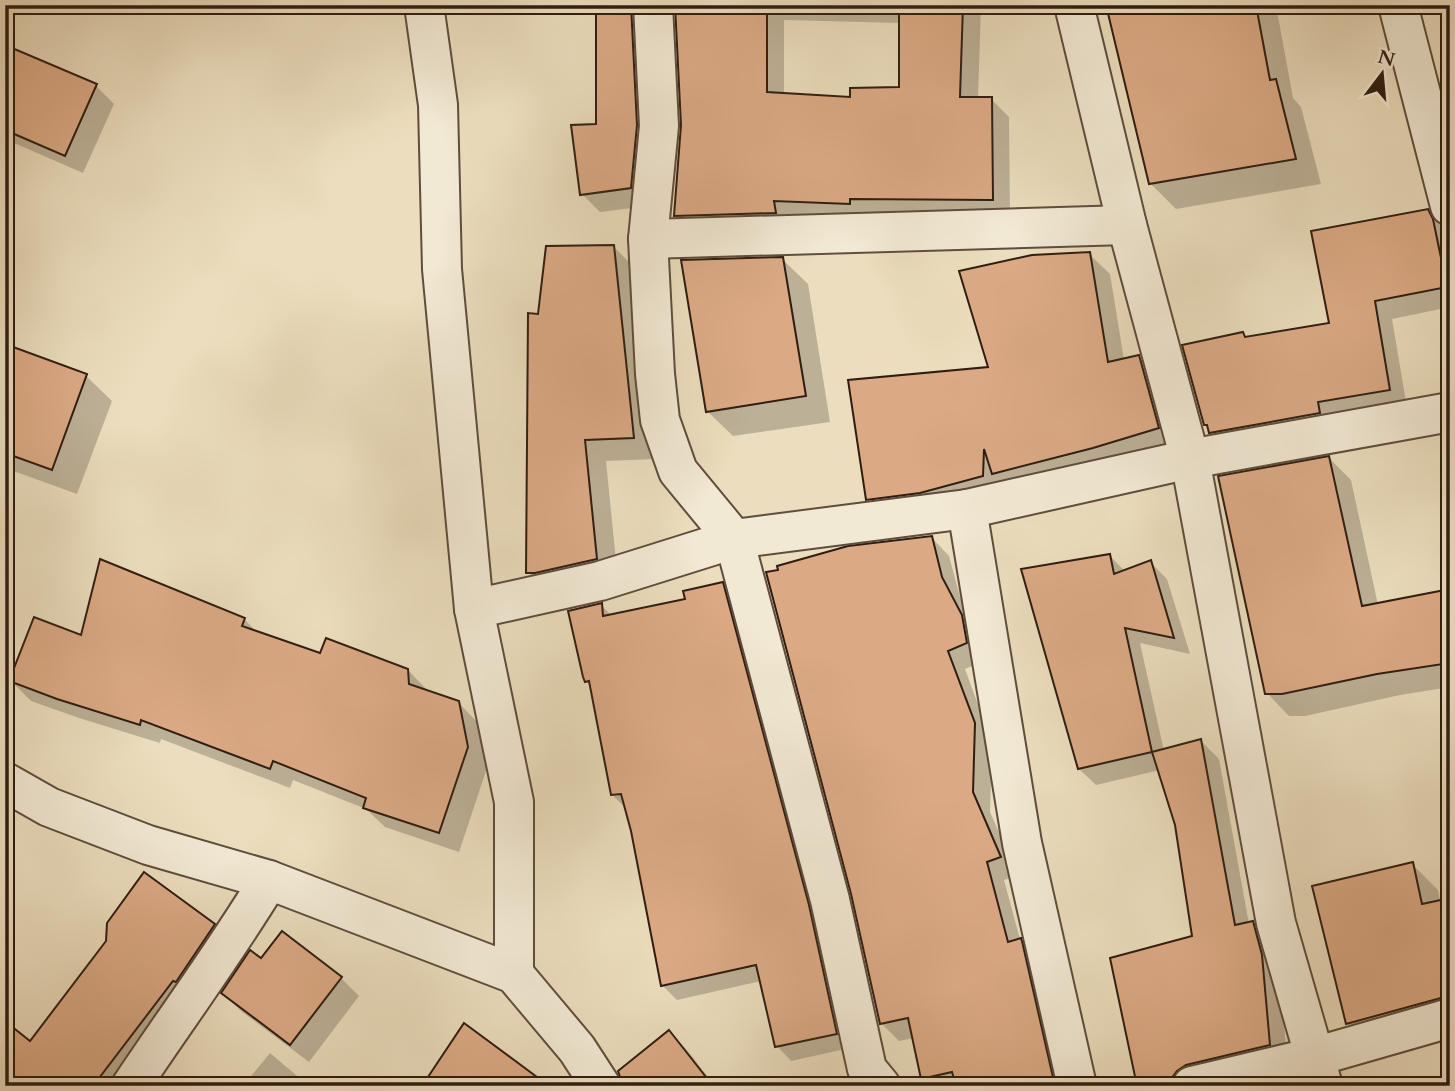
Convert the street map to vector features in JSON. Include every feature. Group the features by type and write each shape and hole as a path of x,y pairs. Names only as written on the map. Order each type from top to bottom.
{"street":[{"path":"424,5 438,105 442,269 474,609 514,802 514,974"},
{"path":"653,5 659,126 648,239 660,420 678,471 734,539 830,900 866,1080"},
{"path":"1074,5 1127,225 1190,459 1276,923 1318,1071"},
{"path":"1398,5 1450,206"},
{"path":"648,239 1127,225"},
{"path":"474,609 600,581 734,539 967,509 1190,459 1450,412"},
{"path":"967,509 1022,843 1077,1086"},
{"path":"5,782 49,807 148,845 269,880 514,974 577,1049 601,1086"},
{"path":"131,1086 192,993 234,939 269,880"},
{"path":"1192,1086 1318,1071 1450,1018"}],"building":[{"path":"596,5 631,5 637,125 631,188 580,195 571,125 596,124"},
{"path":"675,5 767,5 767,92 850,97 850,88 899,87 899,5 963,5 960,97 992,97 993,200 850,199 850,204 774,201 776,213 674,216 681,125"},
{"path":"1106,5 1256,5 1270,80 1276,79 1296,159 1149,184"},
{"path":"5,45 97,84 65,156 5,130"},
{"path":"1428,209 1433,219 1447,287 1375,301 1390,390 1318,402 1320,413 1209,433 1207,425 1204,425 1182,345 1243,332 1245,337 1329,323 1311,231"},
{"path":"614,245 634,438 585,440 597,559 526,573 528,313 538,314 546,246"},
{"path":"1090,252 1108,362 1139,355 1159,428 992,474 984,449 983,476 920,493 866,500 848,380 988,367 959,271 1032,255"},
{"path":"783,257 806,396 706,412 681,260"},
{"path":"5,344 87,374 52,470 5,453"},
{"path":"1329,456 1362,606 1450,589 1450,663 1377,674 1282,694 1265,694 1218,476"},
{"path":"932,536 942,577 962,615 967,643 948,651 975,723 973,792 1001,857 987,862 1008,942 1021,938 1022,941 1055,1086 956,1086 952,1072 921,1079 908,1018 880,1024 851,894 766,572 778,570 777,566 848,546"},
{"path":"1110,554 1114,574 1151,560 1174,638 1125,628 1152,752 1078,769 1021,569"},
{"path":"100,559 245,618 242,626 320,653 326,638 408,669 409,684 459,701 468,747 439,833 363,808 366,798 273,761 270,769 141,720 140,725 9,681 34,617 81,635"},
{"path":"723,582 809,905 837,1034 775,1047 756,965 661,986 631,831 621,794 611,795 589,681 585,682 583,677 568,611 602,603 603,616 685,599 683,591"},
{"path":"1201,739 1235,925 1253,921 1262,955 1270,1045 1186,1065 1171,1079 1171,1086 1137,1086 1110,958 1192,936 1175,825 1152,752"},
{"path":"1413,862 1422,904 1450,898 1450,989 1444,990 1441,998 1346,1024 1312,886"},
{"path":"144,872 215,924 176,982 173,981 93,1086 5,1086 5,1021 30,1041 106,941 107,923"},
{"path":"282,931 342,977 290,1045 221,993 250,950 261,958"},
{"path":"464,1023 549,1086 422,1086"},
{"path":"669,1030 713,1086 623,1086 618,1071"}]}
